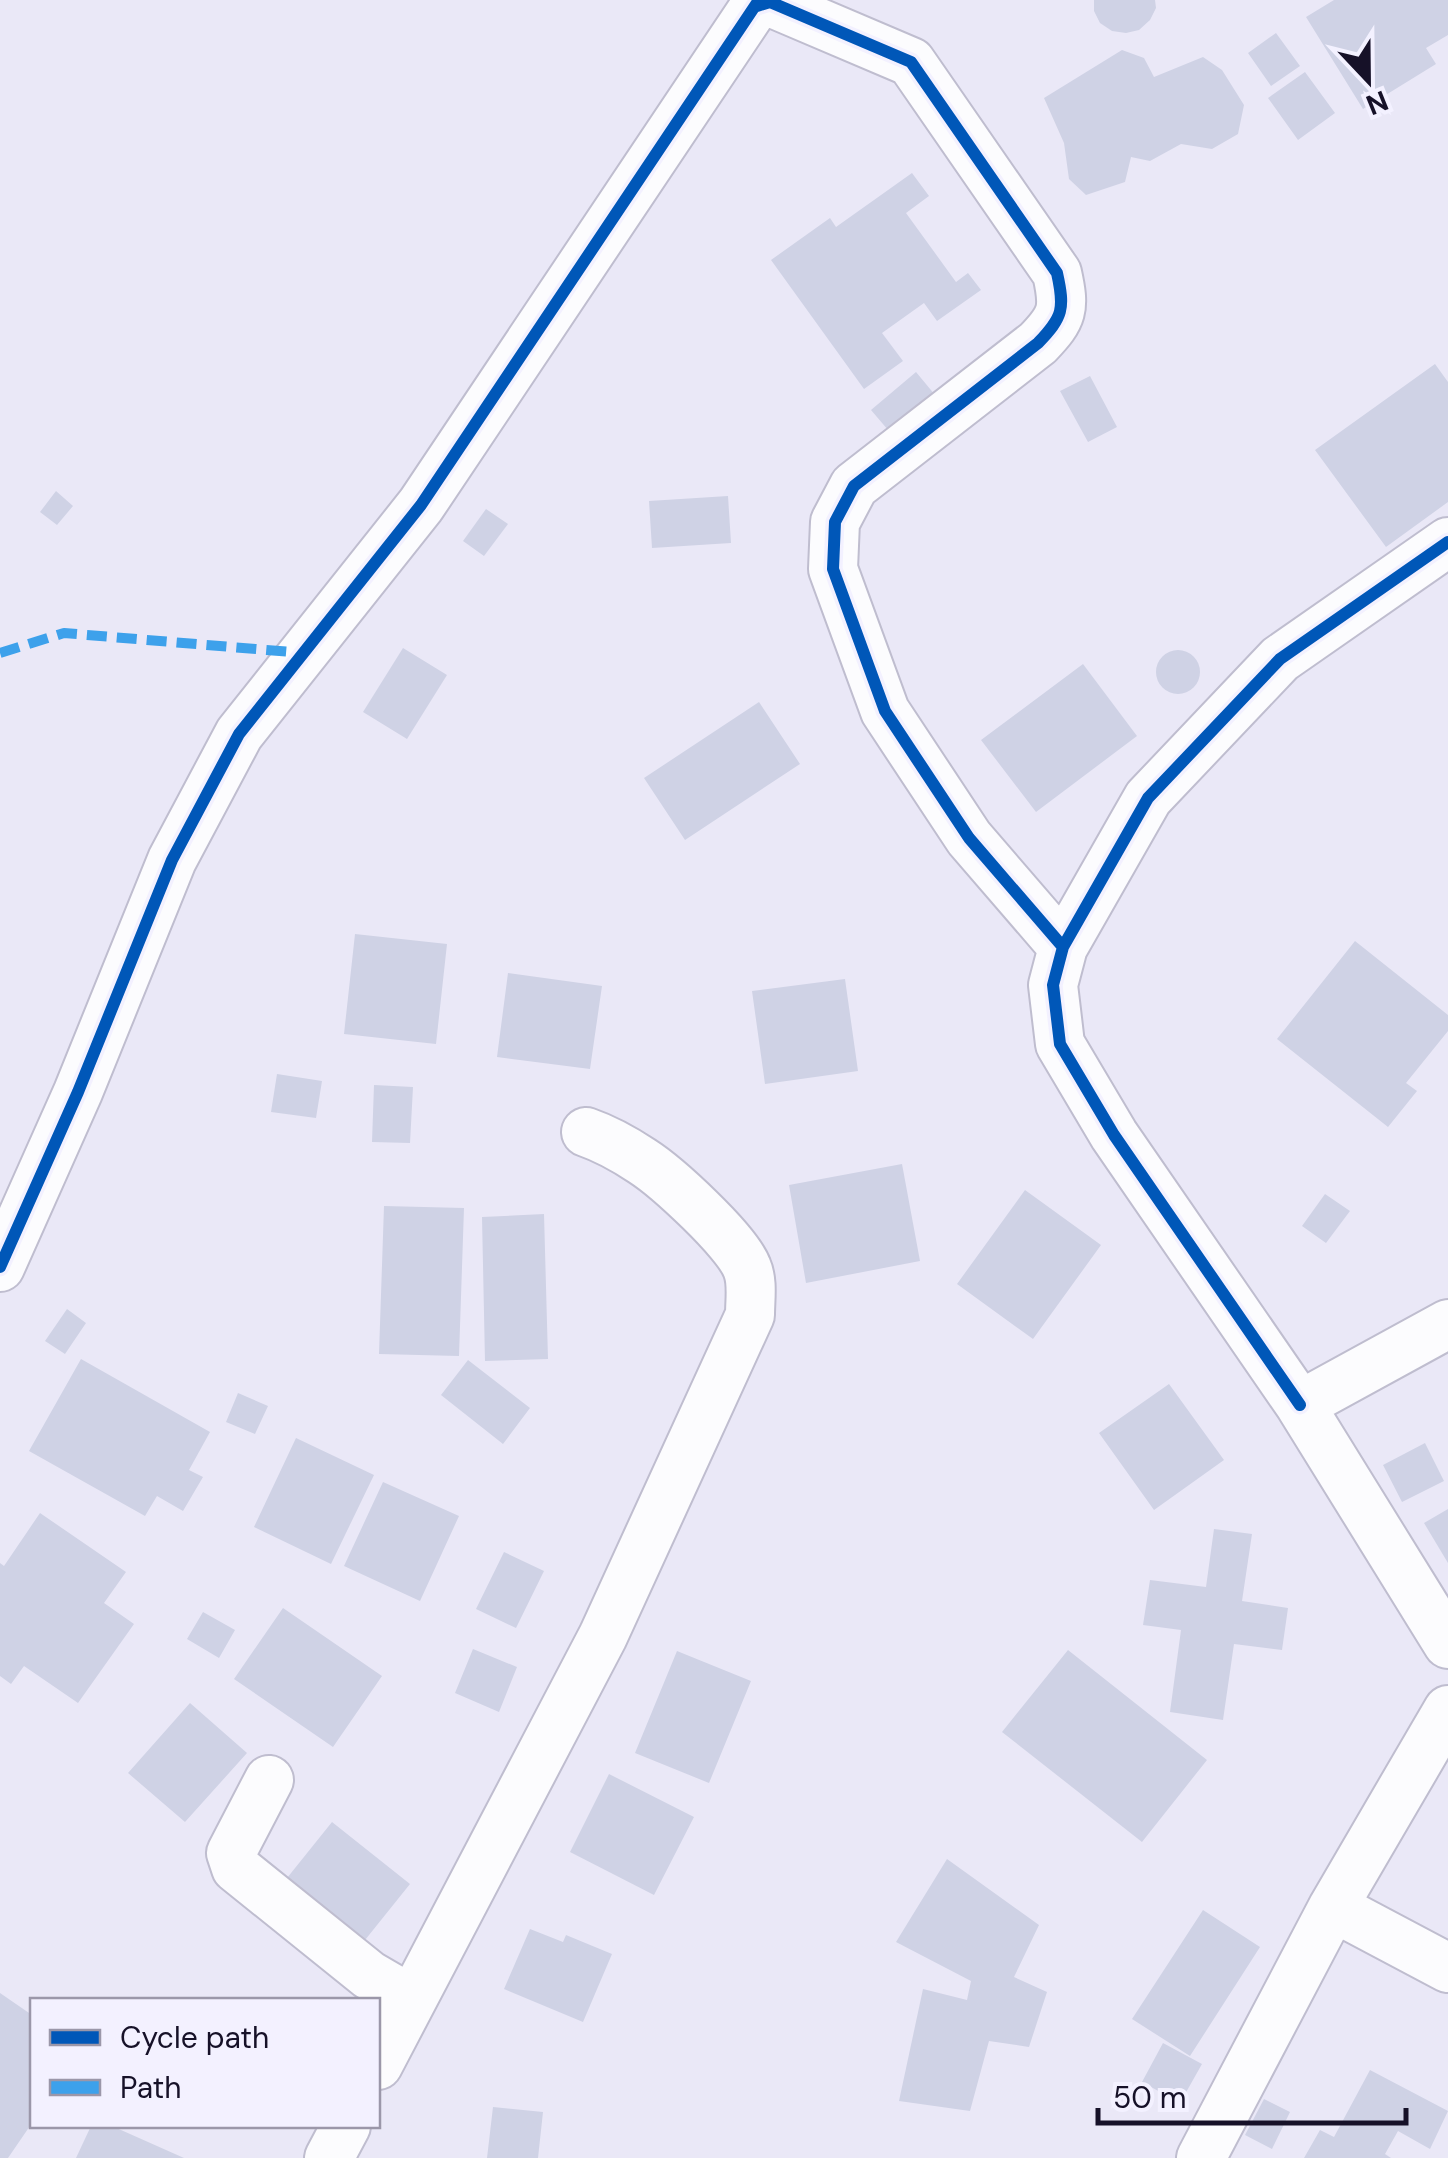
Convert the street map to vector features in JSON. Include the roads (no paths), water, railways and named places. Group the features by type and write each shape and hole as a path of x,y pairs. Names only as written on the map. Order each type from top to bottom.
{"street":[{"path":"0,1267 78,1092 172,860 238,734 421,506 758,3 770,2 911,62 1057,273 1062,299 1059,321 1038,343 854,486 834,522 833,569 884,711 970,838 1063,947"},
{"path":"1448,542 1280,660 1148,798 1063,947 1053,985 1060,1044 1114,1135 1300,1405 1448,1644"},
{"path":"380,2061 603,1636 750,1315 746,1264 730,1241 646,1163 586,1132"},
{"path":"1300,1405 1448,1324"},
{"path":"1202,2158 1333,1907 1448,1710"},
{"path":"269,1780 231,1853 236,1868 368,1975 412,2000"},
{"path":"1333,1907 1448,1968"},
{"path":"329,2158 345,2128"}]}
